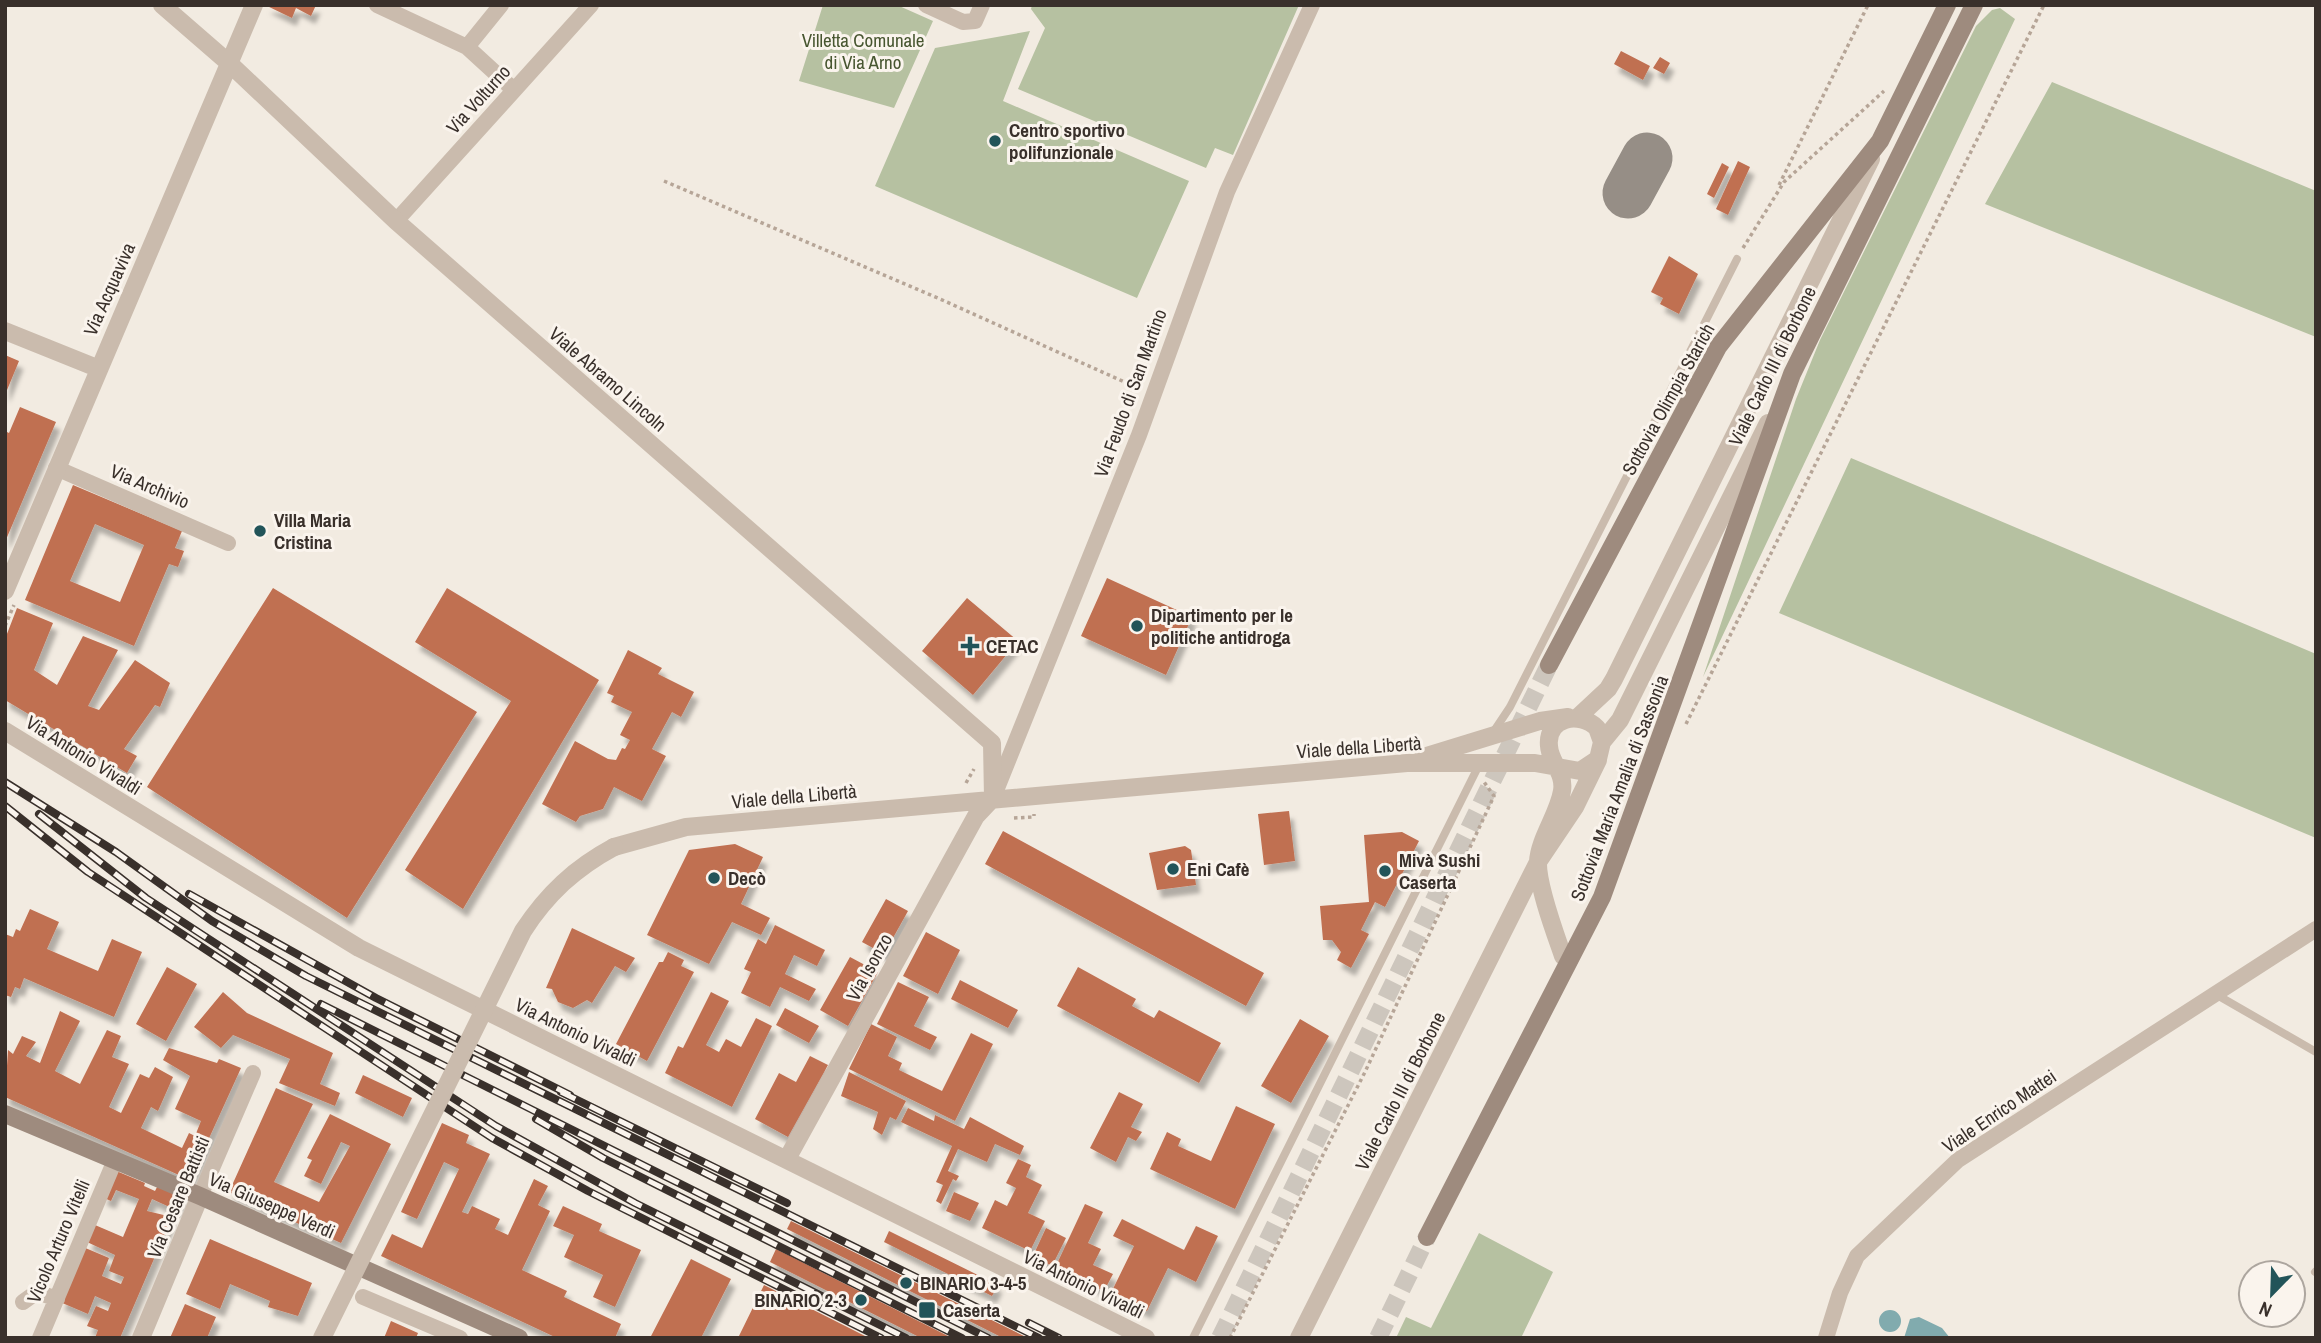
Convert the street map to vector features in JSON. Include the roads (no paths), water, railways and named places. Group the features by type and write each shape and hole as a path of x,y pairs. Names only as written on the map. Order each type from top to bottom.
{"main road":[{"name":"Viale Carlo III di Borbone","path":"1880,141 1947,5"},
{"name":"Viale Carlo III di Borbone","path":"1792,374 1974,5"},
{"name":"Sottovia Olimpia Starich","path":"1549,665 1718,347 1880,141"},
{"name":"Sottovia Maria Amalia di Sassonia","path":"1427,1237 1602,897 1792,374"},
{"name":"Via Giuseppe Verdi","path":"5,1114 200,1196 519,1338"}],"street":[{"name":"Viale Abramo Lincoln","path":"162,5 230,64 396,221 992,743 993,798"},
{"name":"Via Acquaviva","path":"10,596 56,468 97,368 254,5"},
{"path":"377,5 467,47 514,89"},
{"path":"467,47 500,5"},
{"name":"Via Volturno","path":"396,221 591,5"},
{"path":"926,5 964,22 975,21 982,5"},
{"name":"Via Feudo di San Martino","path":"993,798 1153,395 1227,192 1312,5"},
{"name":"Viale Carlo III di Borbone","path":"1538,862 1562,792 1559,765 1553,759 1548,742 1556,725 1575,717 1608,689 1614,679 1880,141"},
{"path":"5,331 97,368"},
{"name":"Viale Carlo III di Borbone","path":"1299,1338 1538,862 1575,807 1600,751 1620,720 1792,374"},
{"name":"Via Archivio","path":"56,468 228,542"},
{"path":"1407,763 1540,721 1575,717 1597,728 1600,751 1580,771 1559,765"},
{"name":"Via Antonio Vivaldi","path":"5,731 359,948 1146,1338"},
{"name":"Viale della Libertà","path":"322,1338 523,931 538,907 562,883 592,859 614,847 686,827 993,798 1032,797 1407,763 1559,765"},
{"name":"Via Isonzo","path":"787,1159 976,816 993,798"},
{"path":"1538,862 1552,925 1563,956 1569,960"},
{"name":"Viale Enrico Mattei","path":"1826,1338 1840,1293 1857,1256 1958,1160 2316,929"},
{"name":"Via Cesare Battisti","path":"141,1338 253,1073"},
{"name":"Vicolo Arturo Vitelli","path":"40,1338 115,1160"},
{"path":"23,1302 37,1292 57,1299"},
{"path":"363,1297 449,1336 455,1309"}],"lane":[{"path":"1490,737 1510,708 1737,259"},
{"path":"1193,1338 1478,766"},
{"path":"2217,995 2316,1052"}],"water":[{"path":"1886,1310 1894,1310 1901,1317 1901,1325 1894,1332 1886,1332 1879,1325 1879,1317"},
{"path":"1919,1317 1942,1328 1950,1338 1904,1338 1910,1319"}],"tunnel":[{"path":"1220,1338 1549,665"},
{"path":"1378,1338 1427,1237"}],"railway":[{"path":"5,782 116,852 212,921 306,976 1039,1338"},
{"path":"5,806 88,872 492,1138 588,1191 881,1338"},
{"path":"39,814 146,898 496,1126 635,1203 906,1338"},
{"path":"189,894 376,998 570,1095"},
{"path":"321,1004 988,1338"},
{"path":"561,1092 787,1203"},
{"path":"536,1119 603,1158 962,1338"},
{"path":"1029,1323 1059,1338"}],"place":[{"name":"Centro sportivo polifunzionale","path":"995,141"},
{"name":"Villa Maria Cristina","path":"260,531"},
{"name":"Dipartimento per le politiche antidroga","path":"1137,626"},
{"name":"CETAC","path":"970,646"},
{"name":"Eni Cafè","path":"1173,869"},
{"name":"Mivà Sushi Caserta","path":"1385,871"},
{"name":"Decò","path":"714,878"},
{"name":"BINARIO 3-4-5","path":"906,1283"},
{"name":"BINARIO 2-3","path":"861,1300"},
{"name":"Caserta","path":"927,1310"}],"park label":[{"name":"Villetta Comunale di Via Arno","path":"863,51"}]}
